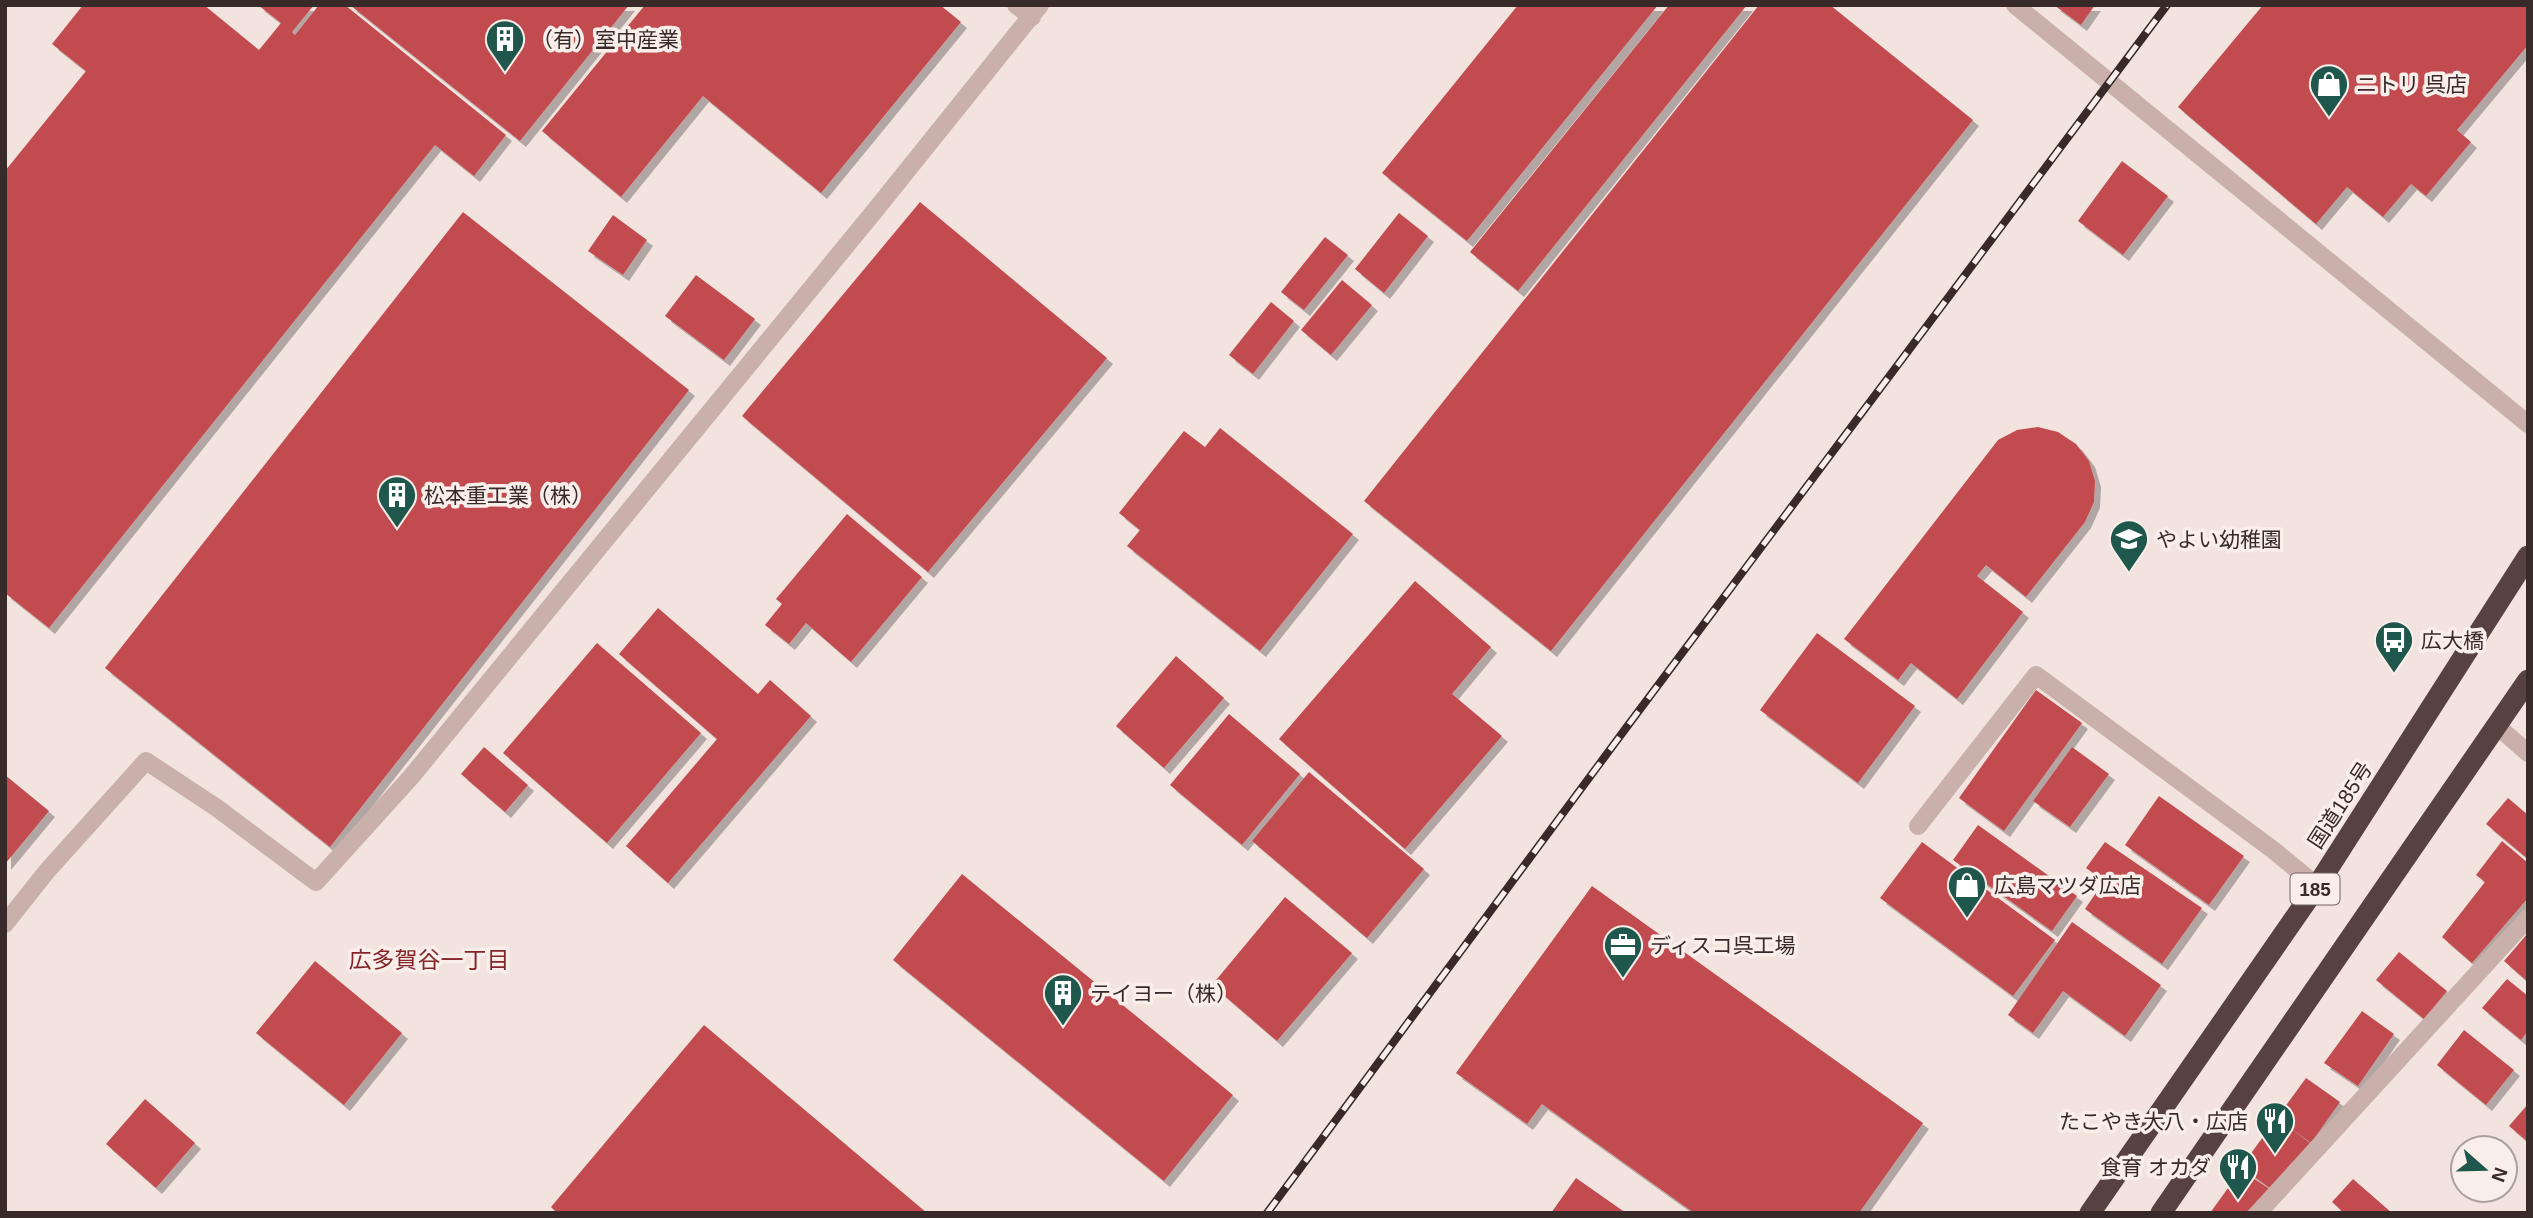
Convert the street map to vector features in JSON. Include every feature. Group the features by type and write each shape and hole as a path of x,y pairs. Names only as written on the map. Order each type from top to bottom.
{"highway":[{"name":"国道185号","path":"2090,1213 2317,886 2528,556"},
{"name":"185","path":"2161,1213 2528,680"}],"street":[{"path":"5,924 47,871 146,761 217,808 316,882 411,778 1036,11 1016,5"},
{"path":"2015,5 2528,424"},
{"path":"1918,826 2036,675 2272,849 2317,886"},
{"path":"2497,726 2528,753"},
{"path":"2258,1213 2528,918"}],"building":[{"path":"83,5 204,5 259,50 281,23 258,5 314,5 292,32 295,35 319,5 345,5 506,135 474,176 435,145 49,628 5,593 5,171 86,71 52,44"},
{"name":"（有）室中産業","path":"350,5 629,5 520,141"},
{"path":"645,5 940,5 961,22 821,193 703,96 621,197 542,131"},
{"path":"1518,5 1658,5 1467,241 1382,173"},
{"path":"1669,5 1747,5 1518,291 1470,252"},
{"path":"1759,5 1830,5 1973,120 1551,651 1364,501"},
{"path":"2054,5 2095,5 2081,25"},
{"name":"ニトリ 呉店","path":"2263,5 2528,5 2528,45 2457,130 2471,142 2426,196 2411,184 2383,217 2347,187 2316,224 2178,107"},
{"path":"2122,161 2168,196 2123,255 2078,221"},
{"path":"920,202 1107,358 928,572 742,416"},
{"name":"松本重工業（株）","path":"463,212 689,390 330,847 105,668"},
{"path":"1399,213 1428,236 1384,293 1355,269"},
{"path":"613,215 647,240 623,275 588,251"},
{"path":"1325,237 1348,255 1304,310 1281,292"},
{"path":"696,275 755,319 724,360 665,316"},
{"path":"1342,280 1372,305 1331,355 1301,330"},
{"path":"1271,302 1294,321 1253,374 1229,355"},
{"path":"2038,427 2058,432 2076,444 2089,461 2095,481 2094,502 2085,522 2026,597 1986,565 1977,576 2023,612 1957,699 1911,663 1898,680 1844,639 1998,440 2017,430"},
{"path":"1220,428 1353,534 1260,651 1127,546 1140,530 1119,513 1184,431 1205,447"},
{"path":"847,514 922,577 851,662 806,623 789,644 765,625 782,604 776,599"},
{"path":"1415,581 1491,647 1452,694 1502,736 1405,849 1279,739"},
{"path":"658,608 758,694 770,680 811,716 668,883 626,846 717,739 619,654"},
{"path":"1817,633 1915,706 1858,783 1760,710"},
{"path":"597,643 701,733 607,843 503,753"},
{"path":"1176,656 1224,698 1164,768 1116,726"},
{"path":"2036,690 2082,723 2004,831 1959,798"},
{"path":"1229,714 1300,774 1242,845 1170,785"},
{"path":"484,747 528,785 505,812 461,774"},
{"path":"2072,747 2109,774 2070,827 2033,801"},
{"path":"1309,772 1424,869 1367,938 1252,841"},
{"path":"5,775 49,811 5,864"},
{"path":"2159,796 2244,856 2209,905 2125,845"},
{"path":"2508,798 2528,815 2528,859 2486,824"},
{"path":"1978,825 2077,896 2052,931 1953,860"},
{"path":"2502,841 2528,863 2528,898 2472,963 2442,937 2485,882 2476,875"},
{"name":"広島マツダ広店","path":"1922,842 2055,940 2013,996 1880,898"},
{"path":"2105,842 2202,908 2162,964 2085,909 2104,881 2086,868"},
{"name":"テイヨー（株）","path":"962,874 1233,1095 1164,1181 893,960"},
{"name":"ディスコ呉工場","path":"1592,886 1923,1123 1859,1213 1694,1213 1542,1104 1527,1124 1456,1073"},
{"path":"1285,897 1352,953 1277,1041 1212,985"},
{"name":"広島マツダ広店","path":"2072,922 2161,985 2125,1036 2063,991 2033,1033 2008,1015"},
{"path":"2528,933 2528,982 2504,961"},
{"path":"2399,952 2447,991 2424,1019 2376,980"},
{"path":"315,961 402,1033 344,1105 256,1033"},
{"path":"2507,979 2528,996 2528,1031 2521,1040 2482,1008"},
{"path":"2362,1011 2394,1034 2358,1086 2324,1063"},
{"path":"704,1025 927,1213 557,1213 551,1207"},
{"path":"2464,1030 2514,1070 2486,1105 2437,1065"},
{"path":"2306,1078 2340,1102 2311,1143 2285,1124 2310,1143 2271,1189 2241,1167"},
{"path":"145,1099 195,1143 156,1188 106,1144"},
{"path":"2528,1104 2528,1142 2509,1126"},
{"name":"食育 オカダ","path":"2241,1170 2271,1190 2245,1213 2210,1213"},
{"path":"1576,1178 1626,1213 1551,1213"},
{"path":"2353,1179 2392,1213 2344,1213 2332,1202"}],"railway":[{"path":"1267,1213 2167,5"}],"place":[{"name":"（有）室中産業","path":"505,73"},
{"name":"ニトリ 呉店","path":"2329,118"},
{"name":"松本重工業（株）","path":"397,529"},
{"name":"やよい幼稚園","path":"2129,573"},
{"name":"広大橋","path":"2394,674"},
{"name":"広島マツダ広店","path":"1967,919"},
{"name":"ディスコ呉工場","path":"1623,979"},
{"name":"テイヨー（株）","path":"1063,1027"},
{"name":"たこやき大八・広店","path":"2275,1155"},
{"name":"食育 オカダ","path":"2238,1201"}],"district":[{"name":"広多賀谷一丁目","path":"429,960"}]}
